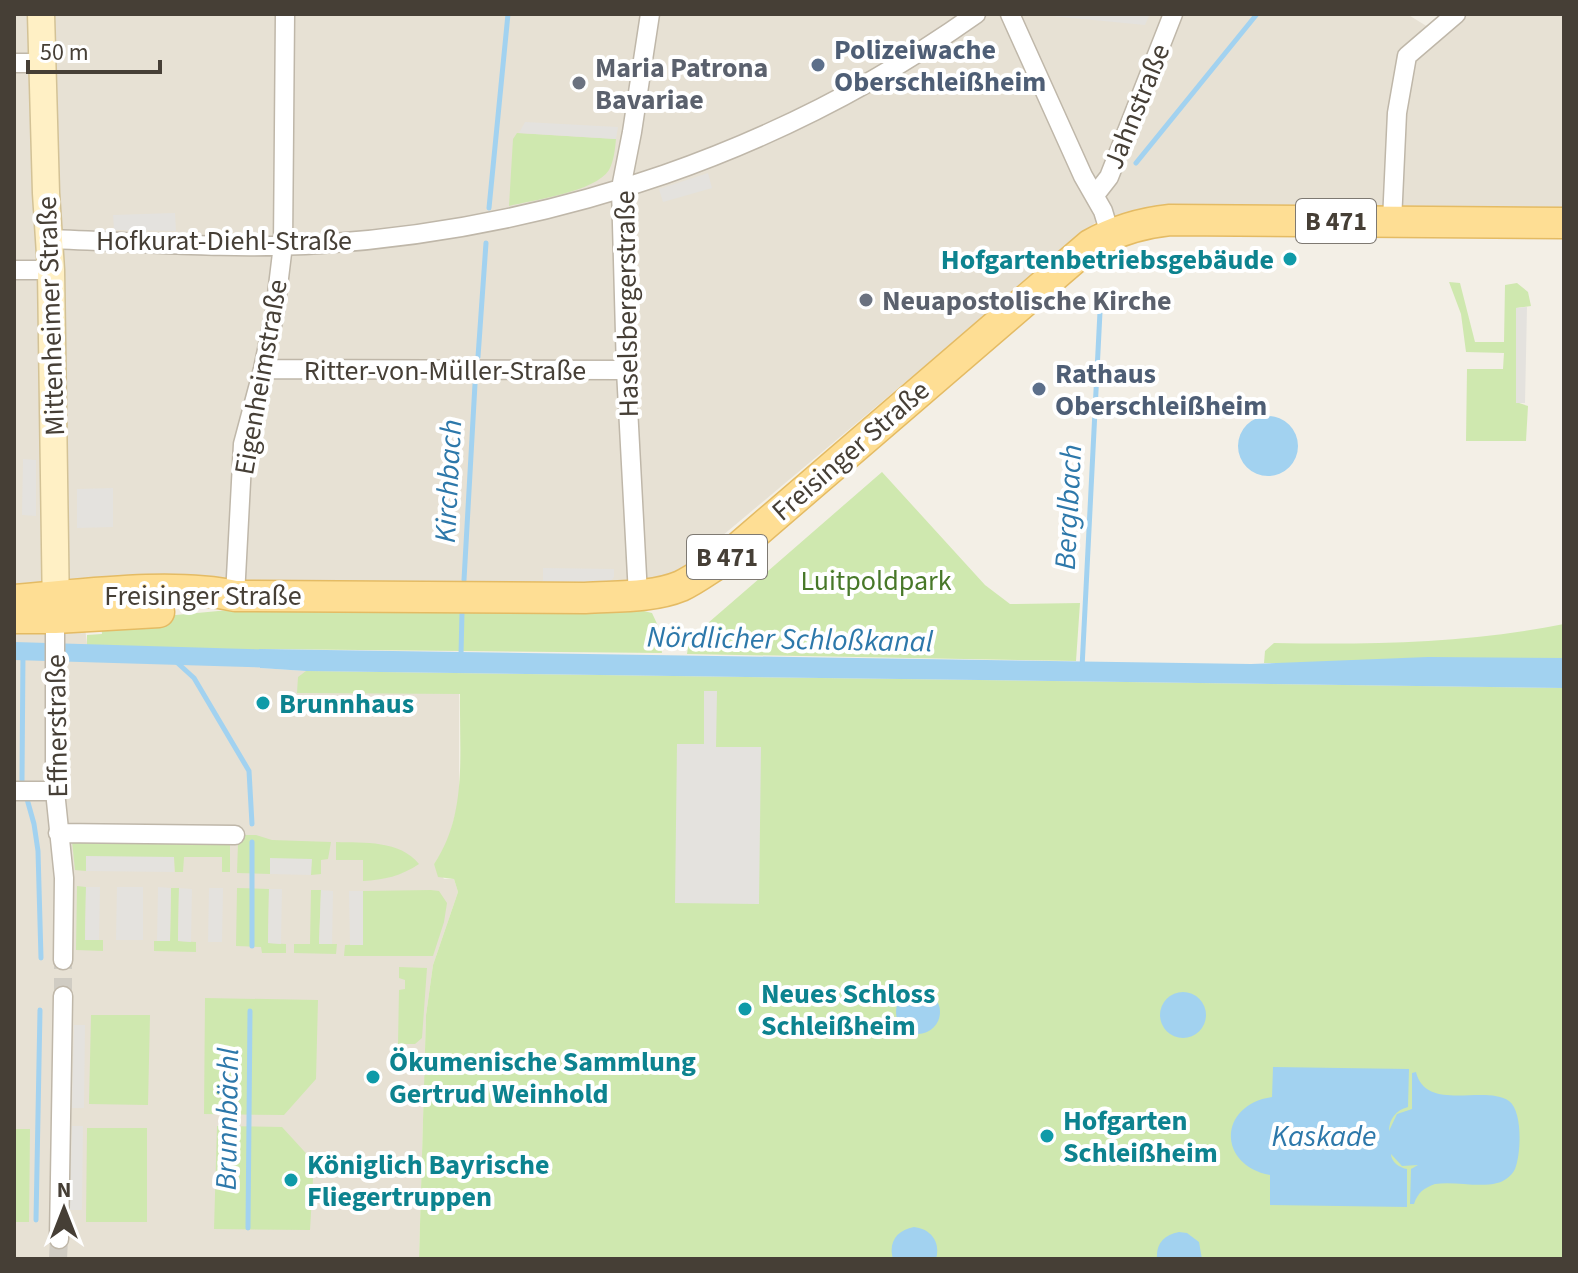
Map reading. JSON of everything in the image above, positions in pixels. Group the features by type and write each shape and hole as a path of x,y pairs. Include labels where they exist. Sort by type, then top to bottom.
{"main road":[{"name":"Mittenheimer Straße","path":"41,14 51,270 56,619"},
{"name":"Freisinger Straße","path":"56,619 213,591 235,596 585,598 638,595 680,586 725,559 1090,245 1110,234 1149,222 1170,220 1564,223"},
{"name":"B 471","path":"14,600 56,619"},
{"name":"B 471","path":"14,617 56,619"}],"street":[{"name":"Eigenheimstraße","path":"235,596 243,444 275,311 283,245 285,14"},
{"name":"Haselsbergerstraße","path":"638,595 626,370 621,188 650,14"},
{"name":"Hofkurat-Diehl-Straße","path":"49,239 283,245 357,241 536,213 712,159 761,139 825,107 976,14"},
{"path":"1010,14 1083,176 1095,195 1110,234"},
{"name":"Jahnstraße","path":"1095,195 1109,177 1173,14"},
{"path":"1392,221 1397,113 1407,56 1456,14"},
{"path":"14,63 42,63"},
{"path":"14,270 51,270"},
{"name":"Ritter-von-Müller-Straße","path":"263,369 626,370"},
{"name":"Effnerstraße","path":"56,619 46,791 58,833 64,878 63,960"},
{"path":"14,791 46,791"},
{"name":"Effnerstraße","path":"58,833 235,835"},
{"path":"59,1239 63,996"}],"shaded area":[{"path":"14,14 1407,14 1428,27 1447,14 1564,14 1564,220 1408,223 1103,216 672,578 627,585 14,597"},
{"path":"1031,14 1150,14 1145,25"},
{"path":"525,122 618,127 616,139 519,133"},
{"path":"708,173 712,188 663,202 659,189"},
{"path":"175,213 176,231 114,230 113,215"},
{"path":"1527,307 1525,403 1516,403 1516,308"},
{"path":"23,459 36,460 36,516 22,515"},
{"path":"113,488 113,527 77,528 77,489"},
{"path":"543,568 614,569 614,577 610,582 543,581"},
{"path":"84,620 88,652 259,658 260,668 306,671 459,674 459,800 447,845 434,864 444,879 454,879 458,892 433,965 426,1015 419,1259 14,1259 14,622"},
{"path":"704,691 717,691 716,747 761,747 759,904 675,903 677,744 704,744"},
{"path":"86,856 174,857 174,872 86,871"},
{"path":"270,858 312,859 311,875 270,874"},
{"path":"86,887 100,887 99,940 85,940"},
{"path":"117,887 143,887 143,940 116,940"},
{"path":"158,887 171,888 170,941 157,941"},
{"path":"179,888 192,889 191,942 178,941"},
{"path":"209,888 223,888 222,942 208,942"},
{"path":"269,889 282,889 281,944 268,943"},
{"path":"321,890 333,891 332,944 319,944"},
{"path":"349,891 363,891 363,945 350,945"},
{"path":"74,1025 85,1025 84,1108 72,1108"},
{"path":"72,1126 83,1126 82,1210 70,1210"}],"green space":[{"path":"517,133 616,139 612,163 602,178 591,184 563,194 509,206 513,139"},
{"path":"1449,282 1460,283 1475,342 1504,342 1505,285 1517,283 1528,292 1531,306 1516,308 1516,402 1528,406 1526,441 1466,441 1467,369 1503,369 1504,353 1466,352 1461,314"},
{"name":"Luitpoldpark","path":"882,472 985,585 1010,604 1080,603 1076,661 687,654 693,636"},
{"path":"632,608 652,613 659,628 662,653 260,649 259,658 87,652 87,635 102,634 101,622 229,610"},
{"path":"1564,624 1564,665 1264,663 1265,651 1274,643 1420,641 1492,635"},
{"path":"306,671 1564,688 1564,1259 419,1259 426,1015 433,965 458,892 454,879 438,877 434,864 445,845 457,804 460,694 297,693 298,677"},
{"path":"244,835 272,840 331,842 328,859 321,860 321,874 311,875 311,859 270,859 270,874 237,873 238,843"},
{"path":"72,841 230,842 230,872 222,872 222,857 184,857 183,872 175,872 174,857 86,857 86,871 75,870"},
{"path":"336,842 392,847 411,856 419,864 392,877 363,881 363,860 336,860"},
{"path":"77,886 86,887 85,940 103,940 103,951 76,950"},
{"path":"171,888 179,888 178,941 196,942 196,952 154,951 154,941 170,941"},
{"path":"237,888 269,889 268,943 286,944 286,953 262,953 261,947 236,946"},
{"path":"311,890 321,890 319,944 337,944 336,954 294,953 294,944 310,944"},
{"path":"363,891 439,891 447,903 433,956 344,956 345,945 363,944"},
{"path":"399,967 427,968 422,1038 415,1044 398,1044 399,990 405,989 405,980 399,978"},
{"path":"205,998 318,1000 316,1079 284,1115 204,1114"},
{"path":"91,1015 150,1015 148,1105 89,1104"},
{"path":"217,1126 282,1127 314,1162 310,1230 214,1229"},
{"path":"87,1128 147,1128 147,1222 86,1222"},
{"path":"14,1129 30,1129 29,1222 14,1222"}],"water":[{"path":"1268,416 1280,418 1289,425 1296,434 1296,458 1289,467 1280,474 1268,476 1256,474 1247,467 1240,458 1238,446 1240,434 1247,425 1256,418"},
{"path":"259,649 1251,664 1428,657 1564,658 1564,688 306,671 260,668"},
{"path":"918,990 934,996 940,1012 934,1028 918,1034 902,1028 896,1012 902,996"},
{"path":"1183,992 1199,999 1206,1015 1199,1031 1183,1038 1167,1031 1160,1015 1167,999"},
{"name":"Kaskade","path":"1273,1067 1409,1069 1408,1107 1400,1110 1394,1116 1389,1131 1397,1114 1412,1109 1412,1073 1416,1072 1422,1084 1443,1095 1486,1095 1509,1101 1514,1106 1519,1123 1519,1154 1515,1169 1505,1180 1490,1184 1435,1184 1422,1191 1414,1204 1410,1204 1411,1169 1418,1165 1402,1166 1391,1154 1396,1164 1407,1169 1407,1207 1270,1205 1270,1175 1240,1160 1233,1148 1231,1135 1241,1111 1254,1102 1272,1097"},
{"path":"914,1227 925,1230 933,1237 937,1247 936,1259 893,1259 895,1238"},
{"path":"1179,1232 1187,1233 1199,1242 1202,1259 1157,1259 1162,1241"}],"waterway":[{"name":"Kirchbach","path":"489,208 508,14"},
{"name":"Berglbach","path":"1136,163 1257,14"},
{"name":"Kirchbach","path":"478,357 486,243"},
{"name":"Berglbach","path":"1082,668 1101,292"},
{"name":"Kirchbach","path":"464,580 475,384"},
{"name":"Kirchbach","path":"461,655 462,612"},
{"name":"Nördlicher Schloßkanal","path":"14,651 281,659"},
{"path":"23,652 22,781 38,851 41,958"},
{"name":"Brunnbächl","path":"171,657 194,678 249,771 252,824"},
{"name":"Brunnbächl","path":"252,842 252,946"},
{"path":"36,1220 40,1010"},
{"name":"Brunnbächl","path":"248,1228 250,1011"}],"tunnel":[{"path":"63,960 63,996"},
{"path":"58,1259 59,1239"}],"place":[{"name":"Polizeiwache Oberschleißheim","path":"818,65"},
{"name":"Maria Patrona Bavariae","path":"579,83"},
{"name":"Hofgartenbetriebsgebäude","path":"1290,259"},
{"name":"Neuapostolische Kirche","path":"866,300"},
{"name":"Rathaus Oberschleißheim","path":"1039,389"},
{"name":"Brunnhaus","path":"263,703"},
{"name":"Neues Schloss Schleißheim","path":"745,1009"},
{"name":"Ökumenische Sammlung Gertrud Weinhold","path":"373,1077"},
{"name":"Hofgarten Schleißheim","path":"1047,1136"},
{"name":"Königlich Bayrische Fliegertruppen","path":"291,1180"}]}
